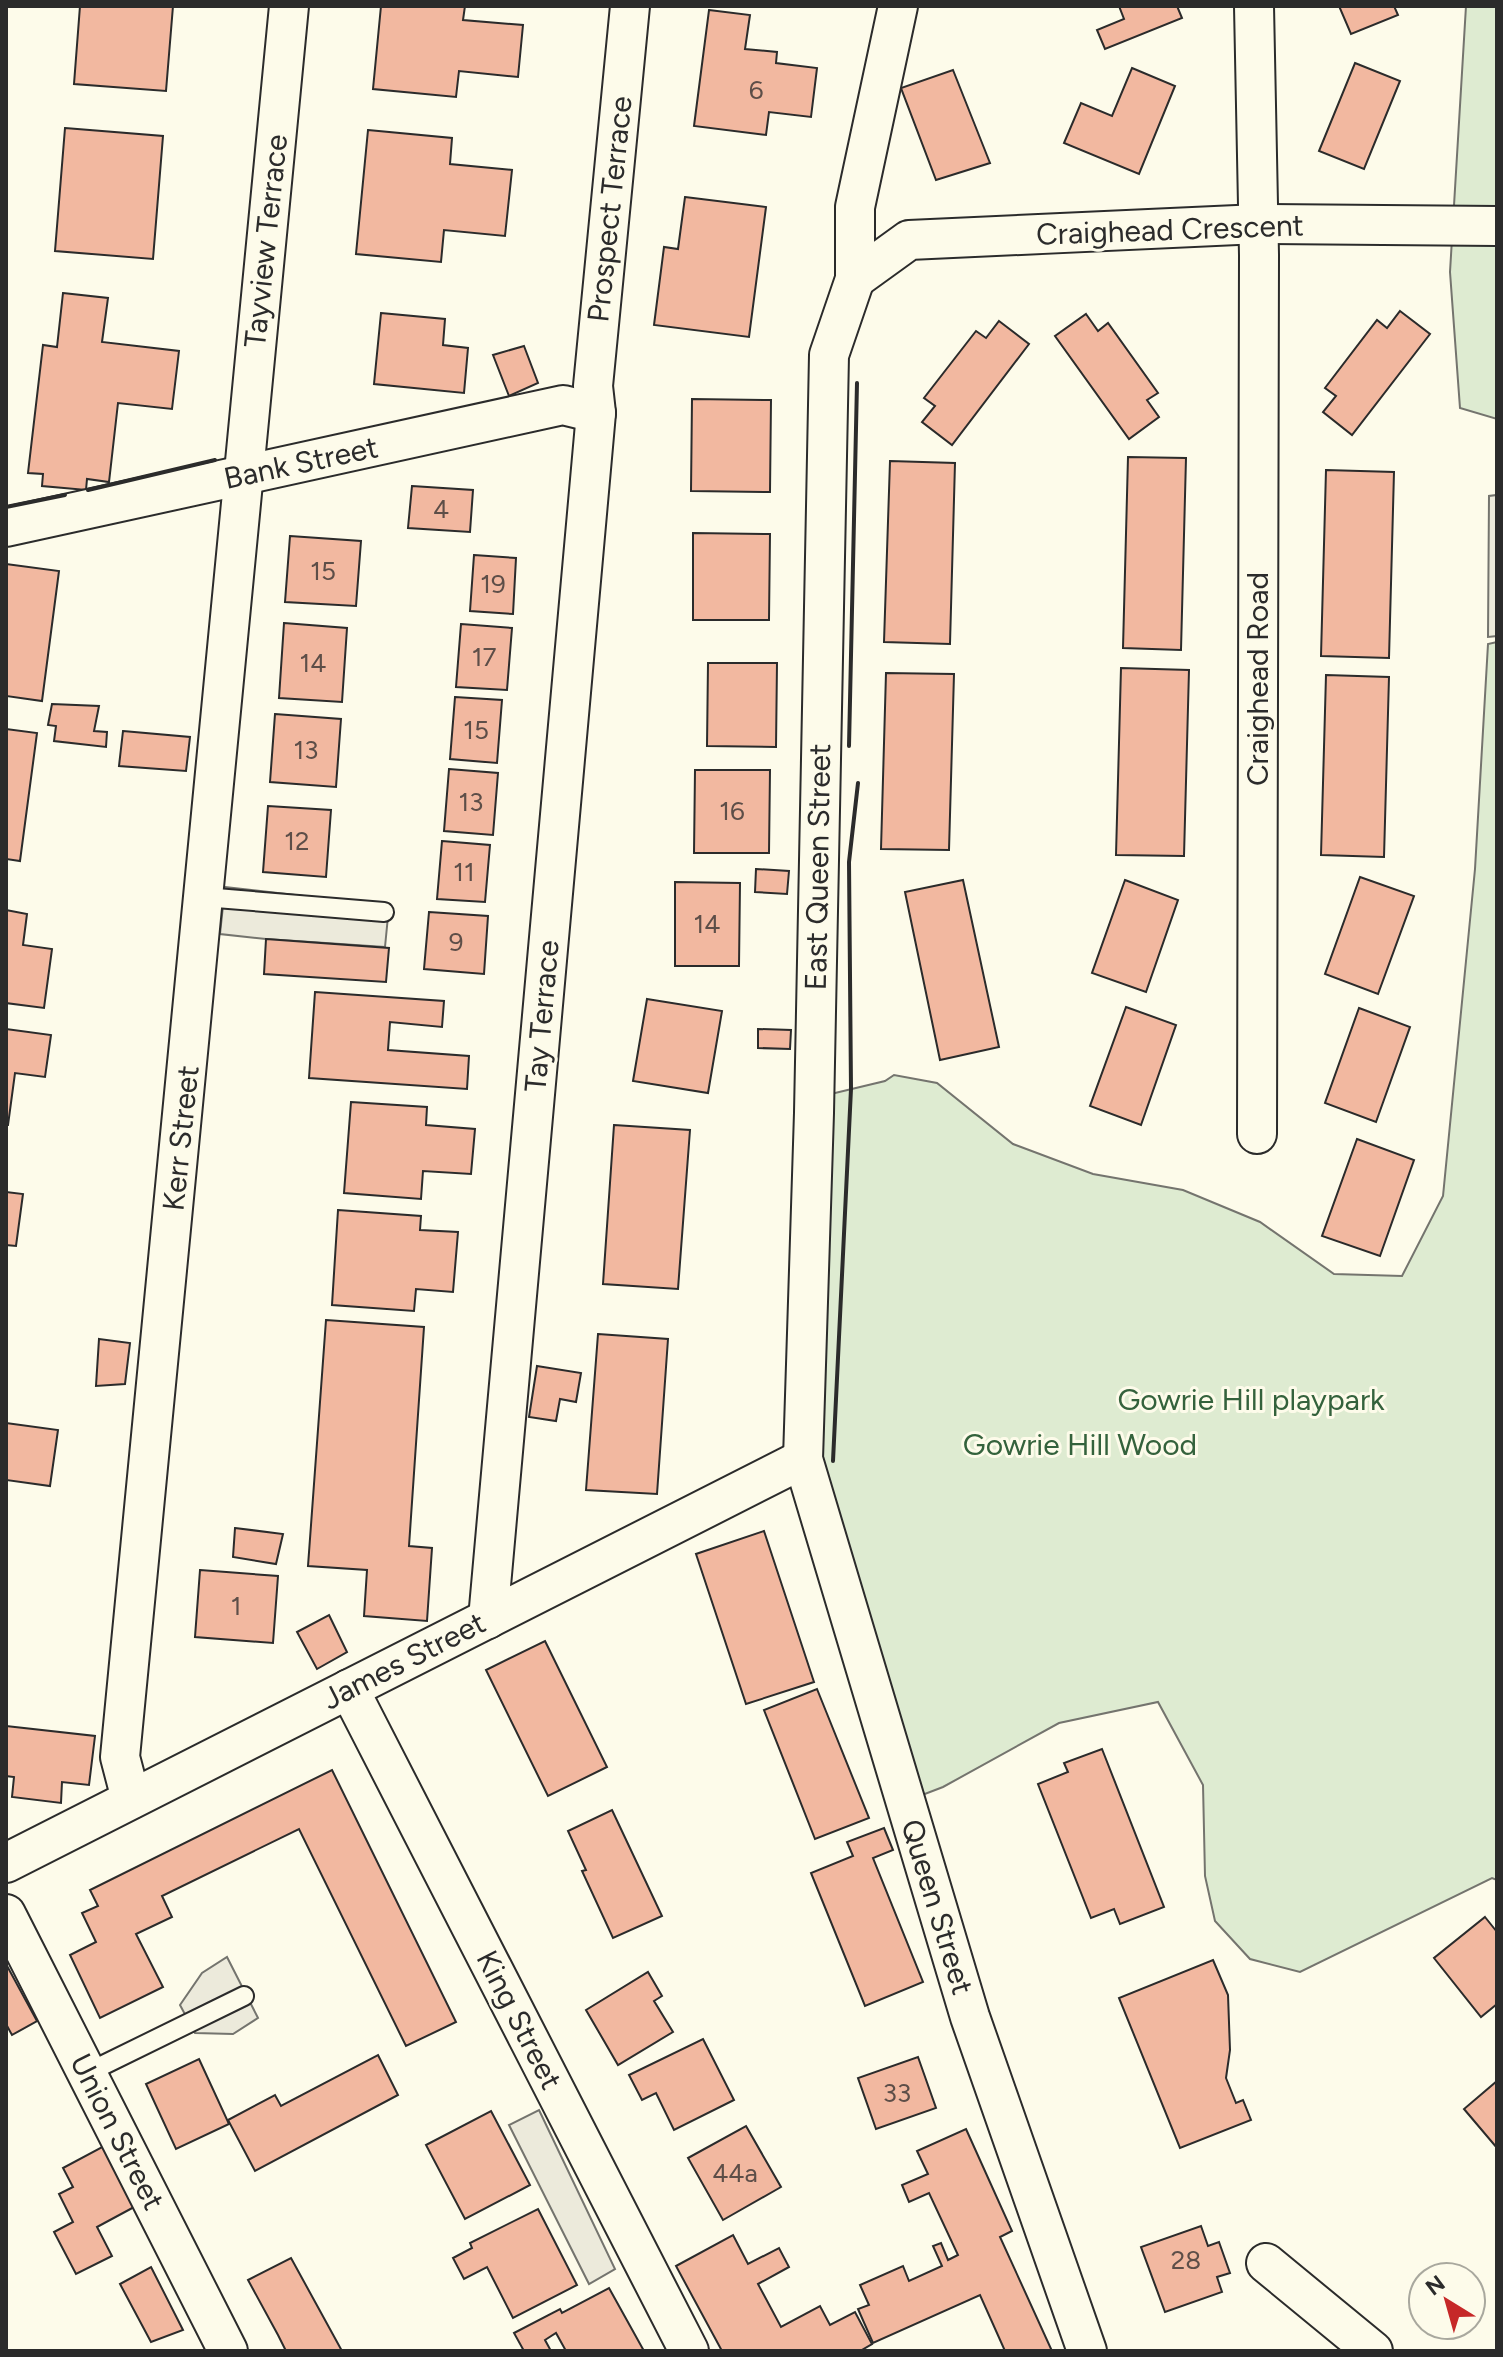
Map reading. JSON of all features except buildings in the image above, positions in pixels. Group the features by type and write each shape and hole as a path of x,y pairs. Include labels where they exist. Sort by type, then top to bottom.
{"street":[{"name":"Tayview Terrace","path":"243,476 289,6"},
{"name":"Prospect Terrace","path":"596,413 593,386 630,6"},
{"name":"East Queen Street","path":"803,1459 814,1113 829,355 855,279 855,207 898,6"},
{"name":"Craighead Road","path":"1254,6 1259,224 1257,1135"},
{"name":"Craighead Crescent","path":"855,279 909,240 1259,224 1497,226"},
{"name":"Bank Street","path":"6,527 563,405 596,413"},
{"name":"Tay Terrace","path":"488,1619 596,413"},
{"name":"Kerr Street","path":"131,1799 120,1757 243,476"},
{"name":"James Street","path":"6,1863 803,1459"},
{"name":"Queen Street","path":"803,1459 970,2017 1087,2351"},
{"name":"King Street","path":"349,1689 689,2351"},
{"name":"Union Street","path":"6,1914 228,2351"},
{"path":"1266,2263 1373,2351"}],"lane":[{"path":"204,897 384,912"},
{"path":"87,2073 244,1996"}],"green space":[{"path":"1466,6 1497,6 1497,419 1460,408 1450,272"},
{"name":"Gowrie Hill Wood","path":"1497,642 1497,1880 1492,1878 1300,1972 1250,1959 1215,1921 1205,1876 1203,1785 1158,1702 1059,1723 943,1787 904,1802 803,1459 814,1098 885,1081 894,1075 937,1083 1013,1144 1093,1174 1183,1190 1260,1222 1334,1274 1402,1276 1443,1196 1475,869 1488,644"}],"shaded area":[{"path":"1497,495 1497,636 1488,637 1489,496"},
{"path":"225,887 389,906 385,947 220,934"},
{"path":"227,1957 258,2018 233,2034 195,2033 180,2005 202,1973"},
{"path":"539,2110 615,2269 589,2284 509,2125"}],"wall":[{"path":"849,746 857,383"},
{"path":"88,490 215,460"},
{"path":"6,507 65,495"},
{"path":"833,1461 851,1089 849,862 858,783"}],"park label":[{"name":"Gowrie Hill playpark","path":"1251,1400"}]}
